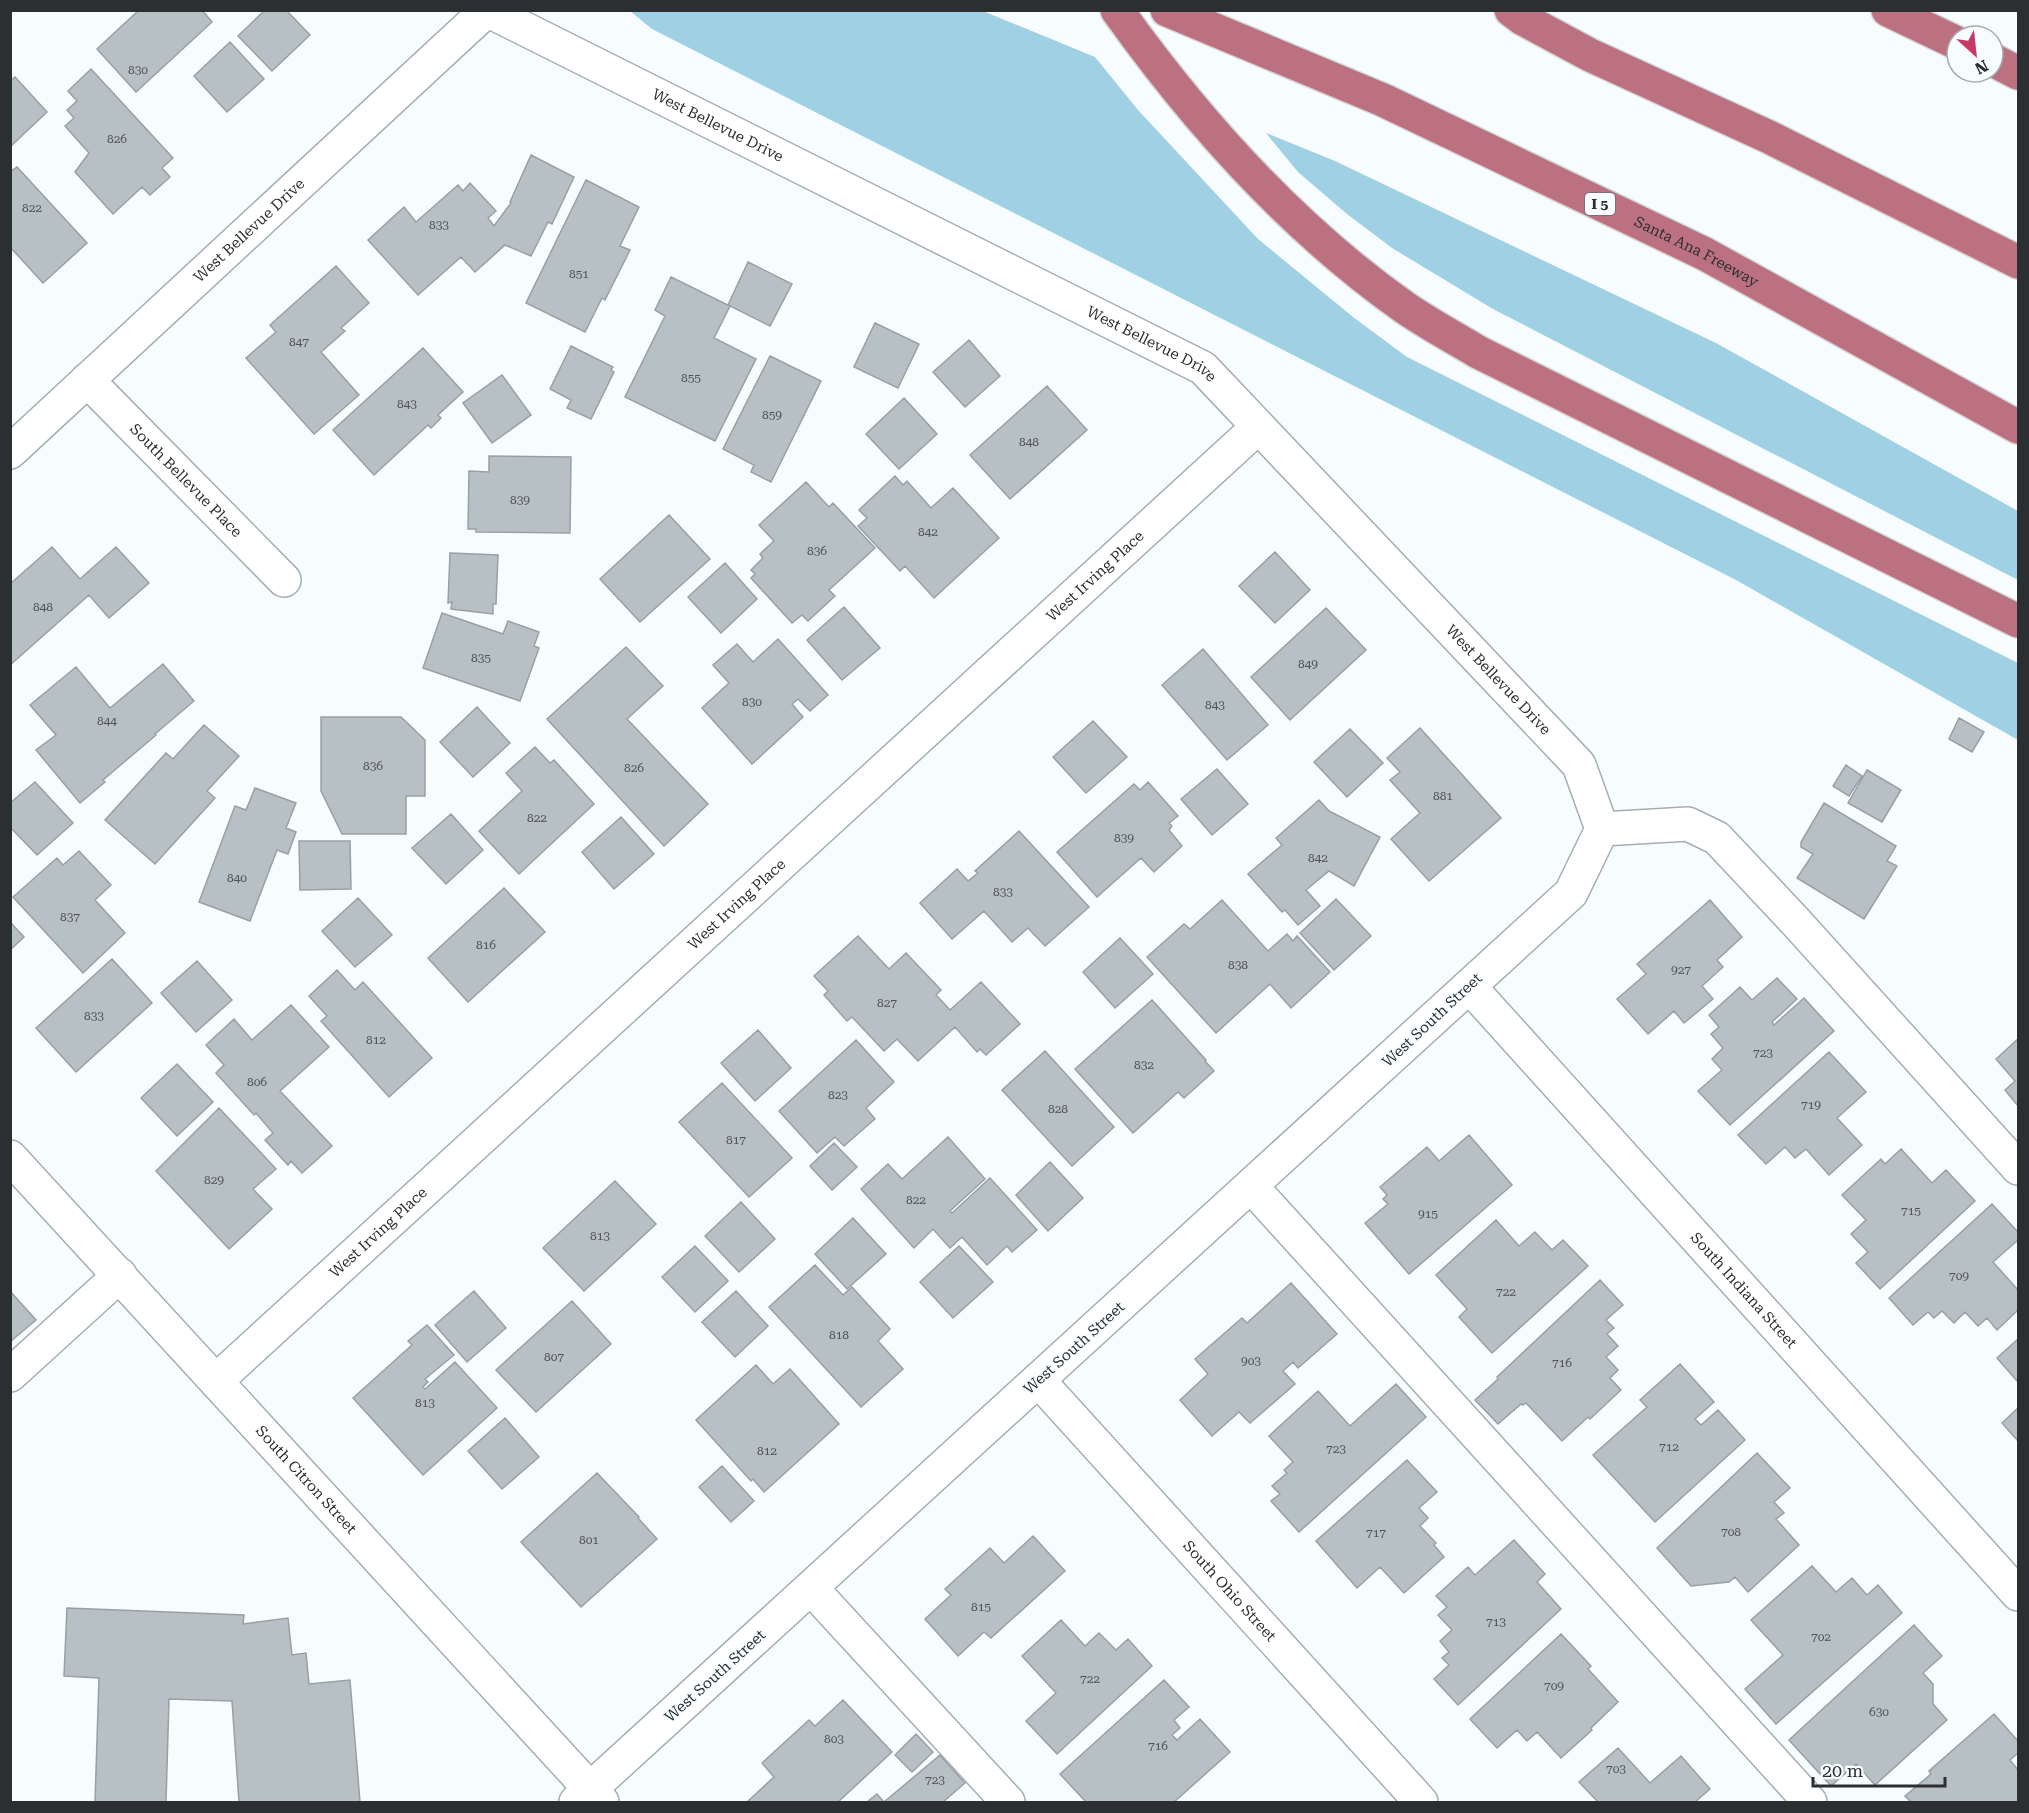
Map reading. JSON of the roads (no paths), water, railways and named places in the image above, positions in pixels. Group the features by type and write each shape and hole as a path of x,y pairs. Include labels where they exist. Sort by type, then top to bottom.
{"highway":[{"path":"1117,10 1157,66 1200,118 1270,194 1334,252 1404,307 1478,352 2019,621"},
{"name":"Santa Ana Freeway","path":"1167,10 1383,100 1705,254 2019,427"},
{"path":"1511,10 1522,19 1590,55 1769,137 2019,262"},
{"path":"1888,10 1945,37"},
{"path":"2005,66 2019,73"}],"street":[{"name":"West Bellevue Drive","path":"10,452 487,10 1203,368 1579,765 1602,829"},
{"name":"South Bellevue Place","path":"87,380 284,580"},
{"name":"West Irving Place","path":"216,1381 1258,427"},
{"path":"1602,829 1688,824 1717,838 2019,1168"},
{"name":"West South Street","path":"589,1798 811,1588 1571,893 1602,829"},
{"name":"South Indiana Street","path":"1469,986 2019,1594"},
{"name":"South Citron Street","path":"10,1157 216,1381 589,1798"},
{"path":"1251,1186 1810,1803"},
{"path":"10,1375 120,1275"},
{"name":"South Ohio Street","path":"1038,1380 1421,1803"},
{"path":"811,1588 1008,1803"}]}
